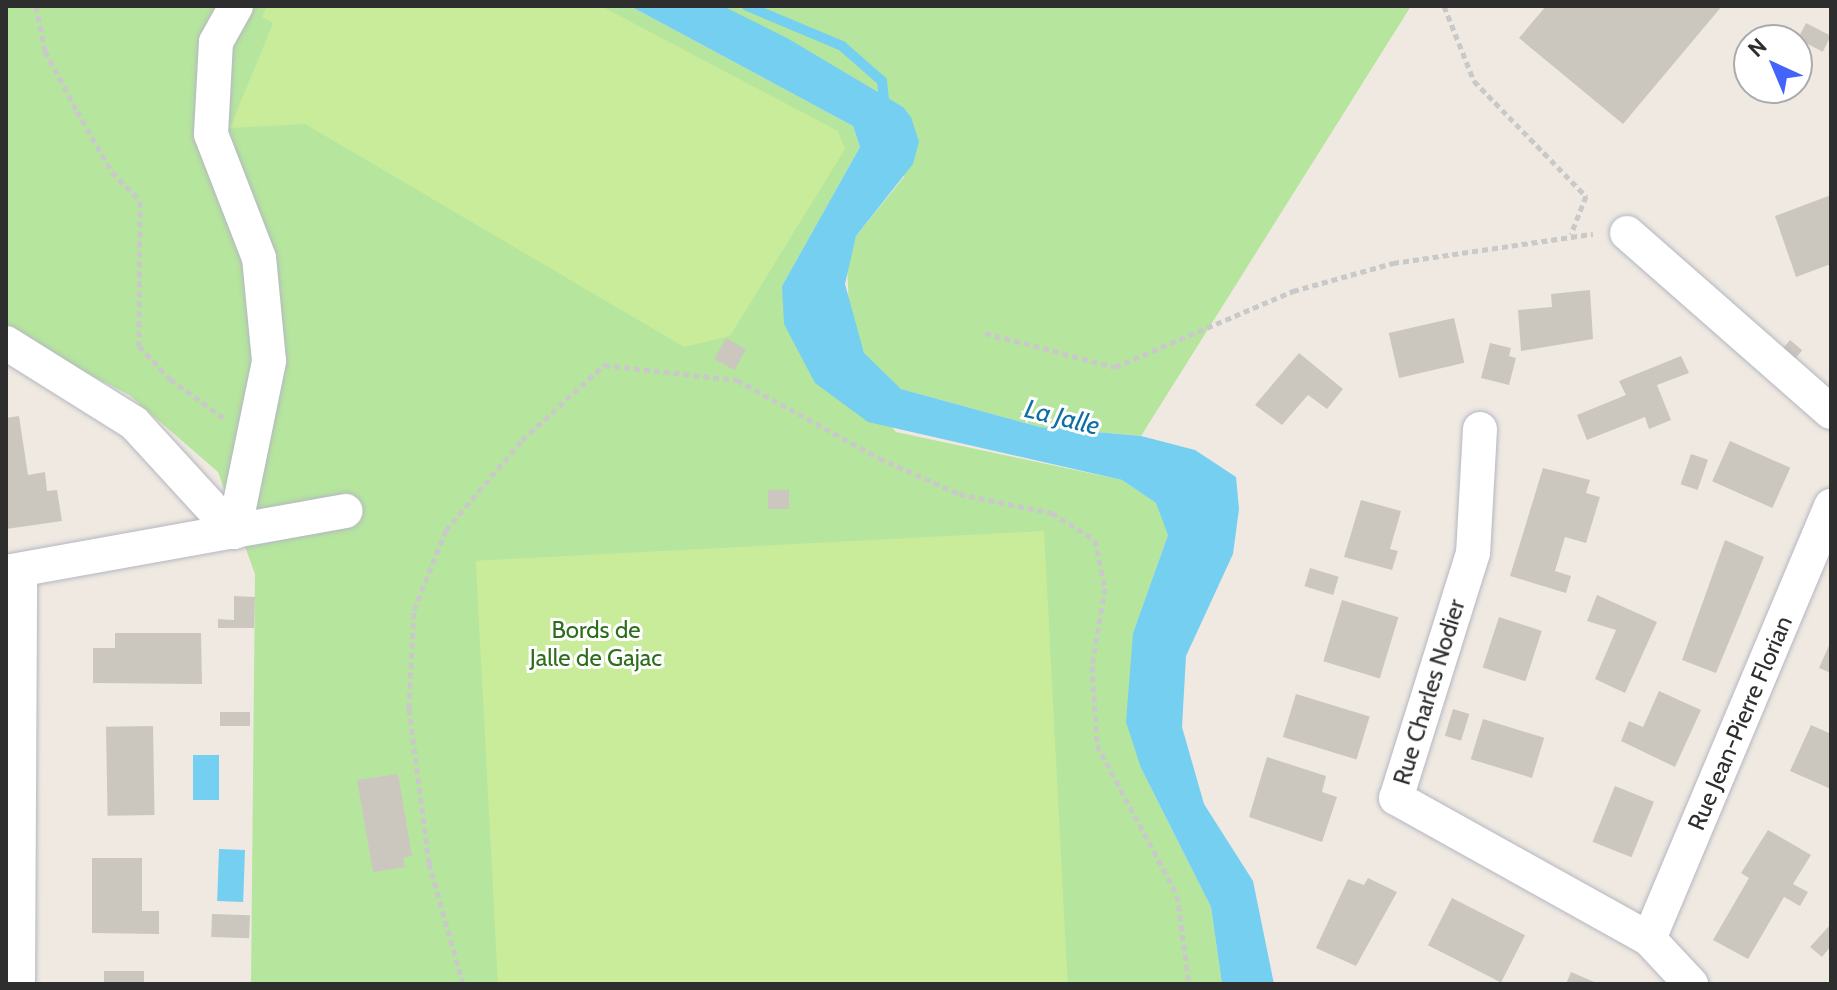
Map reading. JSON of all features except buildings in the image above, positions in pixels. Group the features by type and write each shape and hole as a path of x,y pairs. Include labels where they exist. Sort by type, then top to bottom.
{"street":[{"path":"234,532 269,361 259,258 211,134 216,42 236,6"},
{"path":"1627,233 1831,412"},
{"path":"6,343 134,423 234,532"},
{"name":"Rue Charles Nodier","path":"1480,429 1473,553 1396,798 1649,939 1691,984"},
{"name":"Rue Jean-Pierre Florian","path":"1649,939 1831,506"},
{"path":"14,964 13,571 346,511"}],"path":[{"path":"36,6 45,51 77,111 112,172 140,201 139,346 170,379 251,438"},
{"path":"1444,6 1474,81 1586,196 1571,234"},
{"path":"985,333 1115,367 1308,287 1393,263 1571,234 1627,233"},
{"path":"463,984 425,832 409,708 414,610 446,530 522,440 604,365 737,380 879,458 959,494 1052,513 1095,540 1105,588 1092,666 1097,745 1177,895 1189,984"}],"green space":[{"name":"Bords de Jalle de Gajac","path":"6,6 630,6 853,126 860,147 782,286 896,432 1122,480 1156,503 1167,524 1168,535 1133,633 1141,768 1211,907 1222,984 251,984 255,574 218,472 129,395 6,331"},
{"path":"267,6 601,6 838,131 845,149 730,336 684,347 305,124 230,128 273,23 262,17"},
{"path":"723,6 1411,6 1141,436 1040,427 901,389 879,371 864,353 849,309 847,264 856,236 904,177 903,107"},
{"path":"1044,531 1068,984 498,984 476,561"}],"water":[{"path":"630,6 723,6 787,38 903,107 911,117 919,142 913,164 856,236 845,284 864,353 901,389 1040,427 1141,436 1195,450 1236,477 1239,509 1233,554 1186,656 1182,727 1204,804 1253,881 1274,984 1222,984 1211,907 1141,768 1126,722 1133,633 1168,535 1156,503 1122,480 868,422 815,383 784,324 782,286 860,147 853,126"},
{"path":"193,755 219,755 219,800 193,800"},
{"path":"219,849 245,850 243,902 217,901"}],"waterway":[{"name":"La Jalle","path":"747,6 842,46 882,81 885,109"}]}
